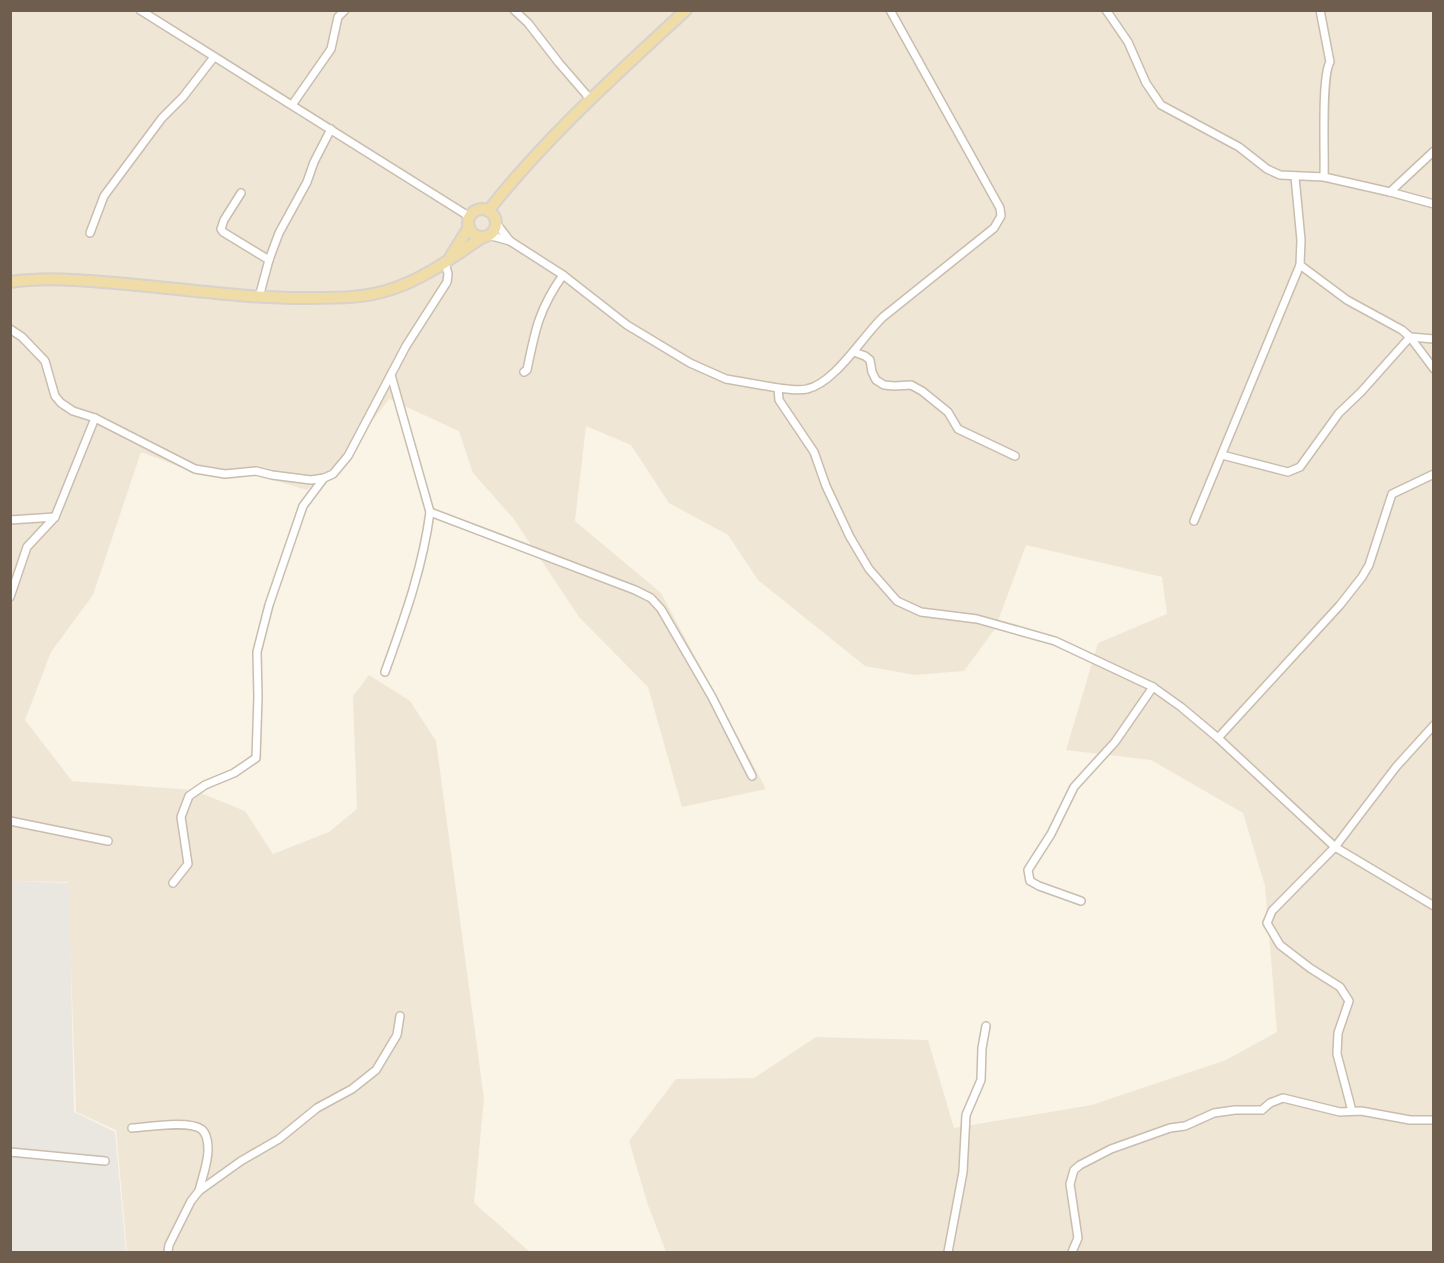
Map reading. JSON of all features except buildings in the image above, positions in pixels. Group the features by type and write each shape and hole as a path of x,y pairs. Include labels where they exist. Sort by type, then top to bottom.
{"main road":[{"path":"488,211 516,175 686,10"},
{"path":"10,282 78,280 259,297 343,298 373,295 427,275 494,230 496,223 494,216 488,211 480,210 447,260"},
{"path":"470,222 476,235 486,236"}],"street":[{"path":"140,10 331,129 470,222"},
{"path":"292,105 331,49 338,17 345,10"},
{"path":"514,10 528,23 591,100"},
{"path":"496,223 510,241 563,275 627,325 690,363 726,379 778,388 807,390 825,381 854,352 870,329 882,317 994,228 1001,216 1000,208 890,10"},
{"path":"1106,10 1128,42 1146,83 1161,105 1239,147 1267,169 1280,175 1324,177 1434,204"},
{"path":"1320,10 1330,62 1327,67 1325,86 1324,177"},
{"path":"90,233 104,196 162,118 183,97 214,57"},
{"path":"259,297 279,233 307,182 314,162 331,129"},
{"path":"1390,192 1434,151"},
{"path":"1194,521 1300,265 1301,240 1295,177"},
{"path":"241,193 221,229 269,260"},
{"path":"486,236 510,241"},
{"path":"10,329 45,361 55,396 74,411 95,418 195,469 225,474 256,471 303,479 324,478 333,474 348,456 406,346 447,282 447,260"},
{"path":"1300,265 1347,300 1402,330 1434,369"},
{"path":"524,372 527,370 537,323 547,297 563,275"},
{"path":"1410,337 1434,339"},
{"path":"1222,455 1288,472 1300,467 1339,412 1361,392 1410,337"},
{"path":"854,352 870,360 876,380 894,386 911,386 922,391 948,412 958,429 1015,456"},
{"path":"385,672 415,588 428,534 430,512 391,375"},
{"path":"778,388 779,400 814,452 826,486 855,545 869,569 897,601 921,612 977,619 1055,641 1153,687 1218,738 1335,848 1434,906"},
{"path":"10,597 27,547 55,517 95,418"},
{"path":"1218,738 1340,605 1362,577 1369,565 1392,494 1434,474"},
{"path":"173,883 188,864 181,817 189,796 205,785 234,773 256,758 257,652 269,605 303,506 324,478"},
{"path":"430,512 651,598 672,628 712,697 752,776"},
{"path":"10,520 55,517"},
{"path":"1080,901 1039,886 1030,880 1028,870 1051,834 1074,787 1115,742 1153,687"},
{"path":"1352,1111 1337,1054 1338,1034 1349,1001 1340,987 1280,945 1267,923 1272,911 1335,848 1396,767 1434,725"},
{"path":"10,821 108,841"},
{"path":"168,1252 169,1245 198,1191 279,1139 317,1108 352,1089 376,1070 397,1035 400,1016"},
{"path":"948,1252 963,1172 966,1115 981,1080 982,1048 986,1026"},
{"path":"1072,1252 1078,1238 1072,1176 1080,1165 1111,1149 1170,1128 1185,1126 1214,1113 1262,1110 1270,1103 1283,1098 1340,1112 1352,1111 1410,1120 1434,1120"},
{"path":"132,1128 182,1125 203,1130 208,1151 198,1191"},
{"path":"10,1152 105,1161"}],"shaded area":[{"path":"11,11 1433,11 1433,1252 666,1252 648,1205 629,1141 676,1079 754,1078 816,1037 928,1040 954,1128 1092,1105 1226,1060 1277,1032 1265,886 1243,813 1151,760 1066,750 1098,643 1167,614 1162,577 1026,545 995,629 964,671 915,675 865,666 758,580 728,535 669,503 631,445 586,426 575,521 661,593 766,789 682,807 648,687 579,617 513,518 473,473 459,431 389,399 345,456 307,490 256,475 201,475 141,452 93,595 51,652 25,720 72,781 193,790 245,811 273,854 329,832 357,809 353,696 369,675 410,701 436,741 484,1099 474,1203 530,1252 127,1252 116,1130 76,1112 68,882 11,881"},
{"path":"11,881 69,883 74,1112 115,1132 126,1252 11,1252"}]}
